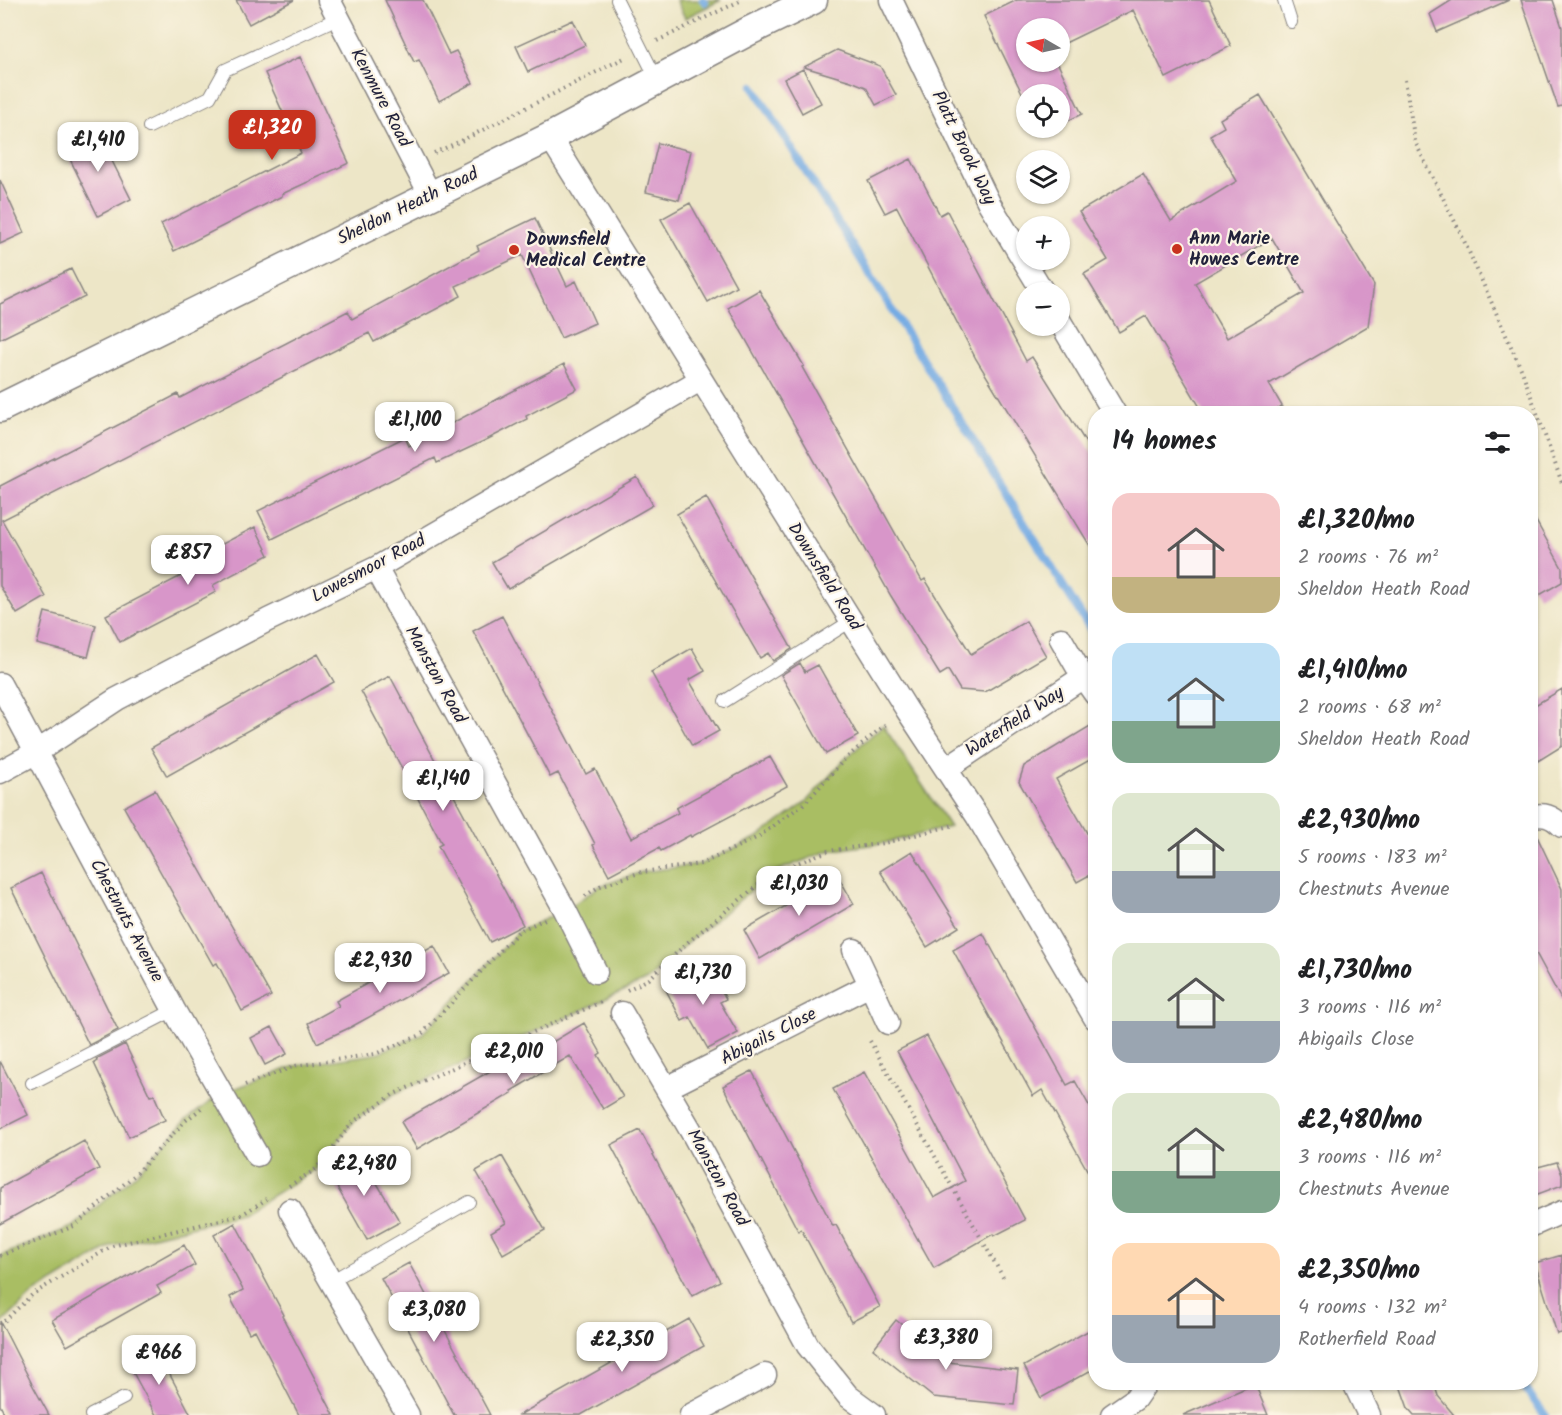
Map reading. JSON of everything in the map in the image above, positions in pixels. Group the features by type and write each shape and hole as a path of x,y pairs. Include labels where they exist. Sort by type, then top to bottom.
{"street":[{"name":"Sheldon Heath Road","path":"0,408 550,137 813,0"},
{"name":"Platt Brook Way","path":"891,0 989,202 1037,282"},
{"name":"Kenmure Road","path":"333,9 431,196"},
{"name":"Downsfield Road","path":"550,137 851,621 977,816 1088,1006"},
{"path":"1069,336 1110,406"},
{"name":"Lowesmoor Road","path":"0,772 35,753 117,699 376,568 700,380"},
{"name":"Manston Road","path":"376,568 565,910 596,972"},
{"path":"1061,639 1088,684"},
{"name":"Chestnuts Avenue","path":"0,684 174,1010 220,1094 257,1155"},
{"name":"Waterfield Way","path":"947,768 1088,687"},
{"path":"1538,815 1552,816 1562,826"},
{"path":"854,950 888,1023"},
{"name":"Abigails Close","path":"667,1088 870,985"},
{"name":"Manston Road","path":"614,1006 667,1088 808,1346 848,1396 874,1415"},
{"path":"290,1210 408,1415"},
{"path":"1538,1222 1562,1212"},
{"path":"691,1415 765,1375"},
{"path":"1112,1415 1135,1399 1141,1390"},
{"path":"1357,1390 1369,1415"}],"lane":[{"path":"617,0 657,81"},
{"path":"1284,0 1291,22"},
{"path":"148,127 210,97 225,70 333,9"},
{"path":"725,701 851,621"},
{"path":"32,1083 174,1010"},
{"path":"331,1281 469,1202"},
{"path":"91,1415 124,1398"}],"path":[{"path":"413,162 464,140 642,48 742,0"},
{"path":"1405,81 1415,142 1461,234 1522,371 1534,406"},
{"path":"1538,416 1562,483"},
{"path":"0,1256 74,1226 136,1174 185,1121 220,1094 295,1065 375,1054 421,1035 519,931 565,910 600,886 642,872 701,864 758,837 805,803 844,760 884,725 907,710"},
{"path":"625,990 649,979 688,942 774,872 828,851 895,840 950,827 977,816"},
{"path":"288,1186 316,1169 353,1122 394,1094 614,1006"},
{"path":"870,1040 1004,1279"},
{"path":"0,1325 33,1294 112,1246 242,1215 269,1198"}],"green space":[{"path":"676,0 721,0 685,18"},
{"path":"883,725 950,827 884,843 828,851 774,872 688,942 649,979 394,1094 353,1122 316,1169 241,1215 112,1246 33,1294 0,1325 0,1256 74,1226 136,1174 185,1121 220,1094 295,1066 375,1054 421,1035 519,931 565,910 600,886 642,872 701,864 758,837 805,803 844,760"}],"building":[{"path":"236,0 294,0 249,24"},
{"path":"385,0 423,0 449,54 456,51 473,83 439,101 419,60 414,62"},
{"path":"1017,0 1209,0 1231,46 1166,78 1133,10 1070,41 1070,18 1016,18 1016,72 1062,72 1068,84 1018,84 984,16"},
{"path":"1452,0 1509,0 1437,32 1430,14"},
{"path":"1521,0 1553,0 1562,27 1562,106 1558,107"},
{"path":"573,20 585,45 528,72 516,46"},
{"path":"837,50 880,66 896,95 876,105 866,87 804,67"},
{"path":"300,57 349,163 282,194 174,251 161,224 301,153 265,73"},
{"path":"803,69 821,103 802,113 784,79"},
{"path":"1070,89 1082,114 1070,120"},
{"name":"Ann Marie Howes Centre","path":"1260,95 1374,285 1368,326 1269,384 1282,406 1199,406 1146,316 1119,332 1084,274 1108,260 1079,212 1143,174 1171,221 1237,181 1210,135 1224,127 1220,119","holes":["1272,238 1304,293 1227,338 1195,283"]},
{"path":"97,131 131,199 98,216 64,147"},
{"path":"658,143 691,151 679,200 646,192"},
{"path":"911,159 940,215 947,211 1026,361 1032,357 1088,446 1088,543 976,359 897,207 885,213 868,181"},
{"path":"0,180 24,233 0,244"},
{"path":"690,203 736,286 708,302 661,219"},
{"path":"535,218 567,286 576,281 595,323 561,338 522,255 456,286 461,296 374,342 369,333 2,520 46,597 17,614 0,586 0,486 178,394 180,398 348,311 352,319 479,250 477,246"},
{"path":"71,269 85,297 0,339 0,304"},
{"path":"759,290 804,366 802,367 922,581 925,579 971,654 1026,621 1046,656 985,692 960,690 948,670 940,675 891,596 728,308"},
{"path":"564,364 577,389 526,416 527,419 437,463 435,458 272,539 258,511 405,437 409,446"},
{"path":"637,477 653,505 508,589 492,562"},
{"path":"706,497 792,649 773,661 768,653 760,658 677,514"},
{"path":"1538,524 1562,568 1562,582 1538,596"},
{"path":"255,527 269,555 213,585 216,592 120,642 106,615 212,560 207,552"},
{"path":"45,612 96,625 88,657 37,644"},
{"path":"502,616 586,774 595,769 631,838 678,813 676,808 770,757 787,786 691,837 690,835 661,851 659,848 609,875 558,773 550,777 473,631"},
{"path":"692,648 705,671 689,680 719,731 692,746 651,672"},
{"path":"318,654 334,682 167,776 151,748"},
{"path":"800,663 805,672 818,665 858,736 826,754 781,675"},
{"path":"390,676 523,925 490,942 438,846 442,844 361,691"},
{"path":"1562,689 1562,746 1538,761 1538,703"},
{"path":"1088,727 1088,761 1056,779 1088,835 1088,876 1077,882 1019,782 1024,766"},
{"path":"155,790 271,996 242,1011 217,963 213,965 124,807"},
{"path":"1538,838 1562,889 1562,1001 1538,957"},
{"path":"912,851 959,927 927,947 880,871"},
{"path":"41,873 118,1030 89,1045 11,888"},
{"path":"838,876 854,904 760,959 744,930"},
{"path":"983,933 1067,1085 1075,1081 1088,1104 1088,1172 1042,1090 1033,1096 953,950"},
{"path":"434,946 449,973 317,1043 308,1023 339,1006 336,1001"},
{"path":"708,966 726,999 720,1002 738,1033 708,1049 690,1017 682,1021 665,988"},
{"path":"584,1023 601,1053 598,1055 623,1097 603,1109 570,1056 417,1149 401,1122 532,1047 536,1052"},
{"path":"272,1027 287,1054 265,1065 251,1038"},
{"path":"927,1036 1025,1220 994,1236 993,1234 934,1268 833,1089 864,1072 934,1198 965,1181 897,1051"},
{"path":"125,1044 150,1096 154,1095 165,1120 129,1137 94,1063 96,1059"},
{"path":"0,1061 28,1115 0,1129"},
{"path":"752,1071 833,1226 836,1225 880,1307 851,1322 801,1229 798,1231 723,1086"},
{"path":"640,1130 720,1281 692,1296 611,1145"},
{"path":"84,1141 99,1169 0,1224 0,1188"},
{"path":"359,1153 400,1222 367,1240 328,1171"},
{"path":"502,1156 545,1230 503,1254 491,1232 506,1223 476,1171"},
{"path":"1557,1162 1562,1175 1562,1185 1538,1194 1538,1167"},
{"path":"235,1223 334,1415 299,1415 255,1330 249,1333 230,1297 243,1290 214,1235"},
{"path":"184,1245 195,1265 157,1286 161,1293 67,1346 52,1320"},
{"path":"1562,1255 1562,1333 1557,1334 1538,1273 1538,1262"},
{"path":"409,1263 490,1415 454,1415 381,1278"},
{"path":"689,1319 704,1346 581,1415 519,1415"},
{"path":"896,1320 948,1362 1018,1370 1014,1405 933,1397 873,1349"},
{"path":"0,1321 49,1415 5,1415 0,1405"},
{"path":"1088,1331 1088,1372 1041,1398 1024,1366"},
{"path":"157,1350 191,1415 156,1415 129,1365"},
{"path":"1241,1390 1258,1390 1268,1415 1183,1415"},
{"path":"1402,1390 1436,1390 1438,1396 1454,1415 1414,1415 1408,1408"}],"waterway":[{"path":"753,86 1088,626"},
{"path":"1526,1390 1545,1415"}],"place":[{"name":"Ann Marie Howes Centre","path":"1177,249"},
{"name":"Downsfield Medical Centre","path":"514,250"}]}
